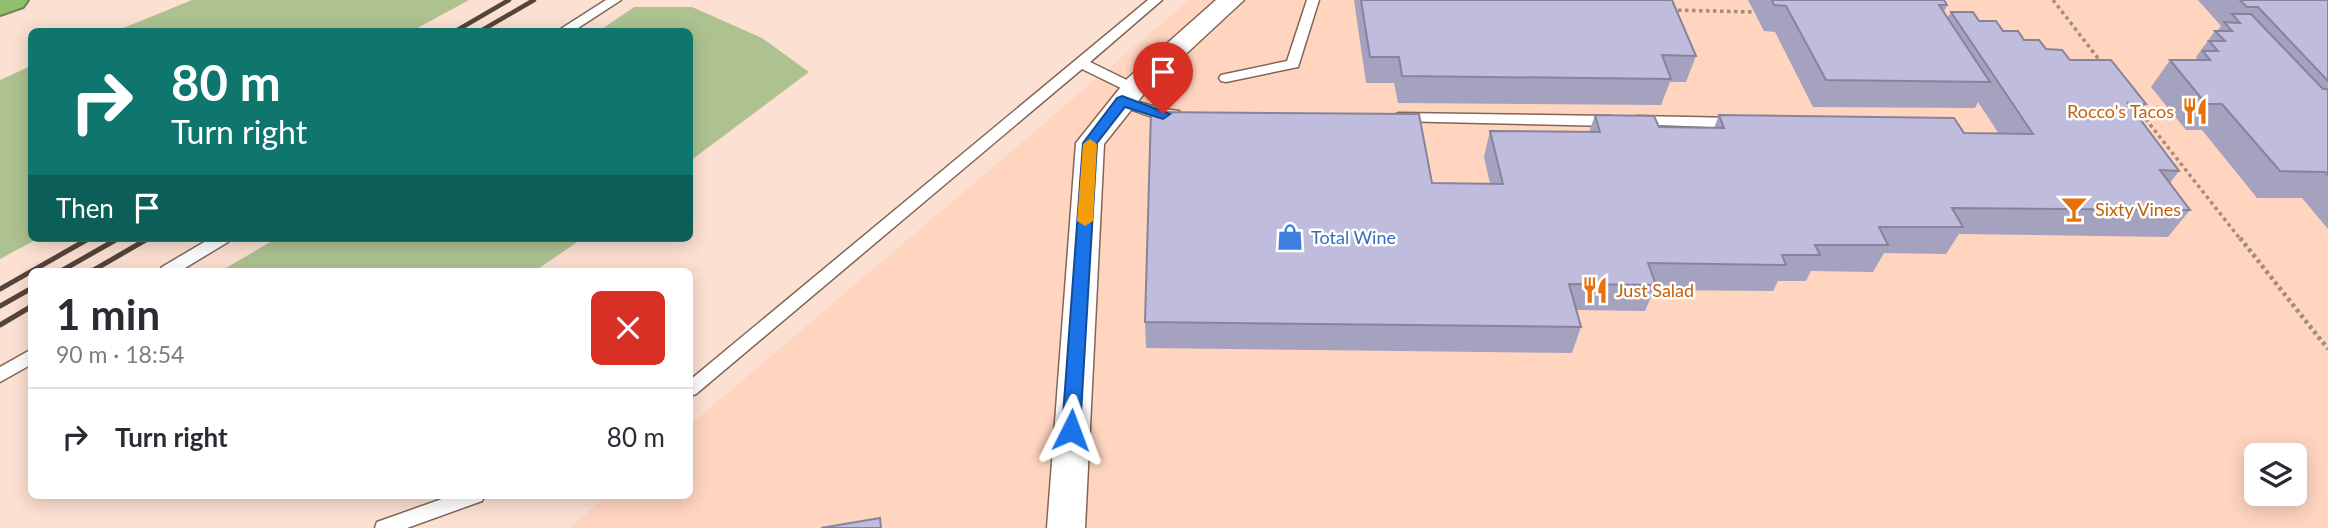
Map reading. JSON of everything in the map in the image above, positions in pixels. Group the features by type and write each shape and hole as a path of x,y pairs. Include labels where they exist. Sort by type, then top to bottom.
{"highway":[{"path":"0,5 12,0"}],"street":[{"path":"1066,528 1090,143 1128,95 1231,0"}],"lane":[{"path":"569,28 615,0"},
{"path":"693,386 1156,0"},
{"path":"1226,78 1293,64 1312,0"},
{"path":"1080,63 1128,95 1163,114 1190,114"},
{"path":"1384,117 1758,123"},
{"path":"173,268 216,242"},
{"path":"0,374 28,357"},
{"path":"384,528 465,499"}],"path":[{"path":"2053,0 2104,65"},
{"path":"1668,10 1754,12"},
{"path":"2129,98 2328,349"}],"shaded area":[{"path":"1189,0 2328,0 2328,528 569,528 603,499 693,499 693,422"}],"green space":[{"path":"192,0 469,0 418,28 123,28"},
{"path":"634,7 692,7 762,38 809,72 693,159 693,28 603,28"},
{"path":"28,67 28,242 32,242 0,259 0,80"},
{"path":"270,242 577,242 539,268 226,268"}],"building":[{"path":"1361,0 1672,0 1696,56 1662,55 1671,79 1402,76 1399,57 1370,57"},
{"path":"1772,0 1944,0 1947,5 1939,5 1990,82 1826,80 1786,6 1774,5"},
{"path":"2240,0 2328,0 2328,81 2258,7 2247,7"},
{"path":"1951,12 1973,12 1979,21 1996,21 2003,31 2018,31 2024,40 2039,40 2046,49 2062,50 2070,60 2111,60 2146,104 2128,103 2179,171 2160,170 2190,210 1952,208 1963,227 1879,227 1888,245 1815,245 1820,255 1782,255 1786,265 1648,263 1656,285 1569,284 1581,327 1145,322 1151,112 1419,114 1432,183 1503,184 1490,131 1600,132 1595,115 1654,116 1659,127 1724,128 1719,115 1954,118 1964,133 2033,134"},
{"path":"2232,14 2251,14 2323,89 2328,89 2328,175 2325,172 2280,171 2222,104 2206,104 2170,60 2210,60 2203,51 2218,51 2209,41 2225,41 2215,31 2232,31 2224,22 2240,23"},
{"path":"880,518 881,528 821,528"}],"railway":[{"path":"461,28 509,0"},
{"path":"486,28 534,0"},
{"path":"37,268 83,242"},
{"path":"66,268 112,242"},
{"path":"97,268 142,242"},
{"path":"0,289 28,273"},
{"path":"0,306 28,290"},
{"path":"0,325 28,308"}],"slow traffic":[{"path":"1085,221 1090,144"}],"place":[{"name":"Rocco's Tacos","path":"2195,111"},
{"name":"Sixty Vines","path":"2074,209"},
{"name":"Total Wine","path":"1290,237"},
{"name":"Just Salad","path":"1595,290"}],"route":[{"path":"1071,430 1090,143 1122,101 1163,114"}]}
